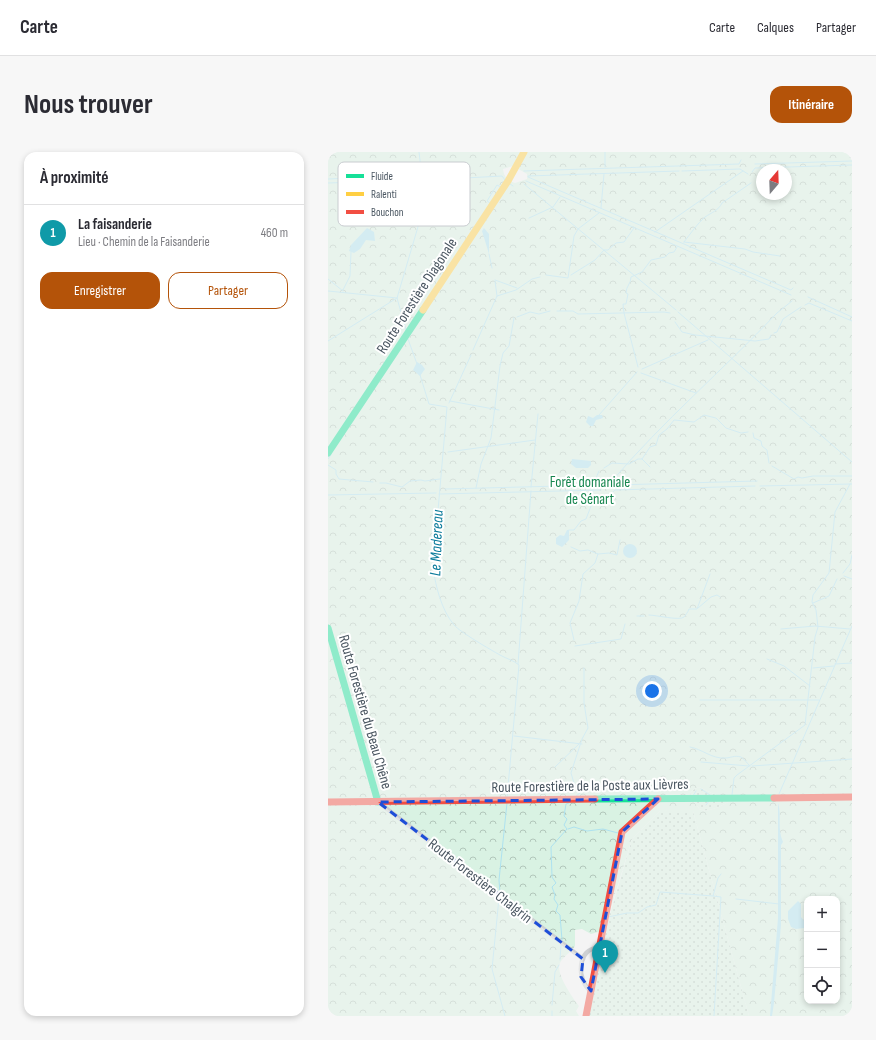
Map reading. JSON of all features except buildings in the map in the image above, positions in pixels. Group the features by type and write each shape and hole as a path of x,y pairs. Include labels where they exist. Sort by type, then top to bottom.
{"street":[{"name":"Route Forestière Diagonale","path":"328,453 508,181 524,152"},
{"name":"Route Forestière du Beau Chêne","path":"328,628 378,802"},
{"name":"Route Forestière de la Poste aux Lièvres","path":"328,802 852,797"},
{"path":"586,1016 622,832 658,799"},
{"name":"Route Forestière Chalgrin","path":"378,802 583,959"},
{"path":"591,991 584,985 581,977 581,967 583,959 591,950 599,948"}],"highlighted area":[{"path":"658,799 622,832 591,991 581,977 583,959 378,802"}],"green space":[{"name":"Forêt domaniale de Sénart","path":"328,152 852,152 852,1016 749,1016 693,811 660,811 632,839 607,921 602,931 591,934 582,929 575,930 575,946 563,959 559,967 562,979 579,1006 576,1011 579,1016 328,1016","holes":["513,166 527,174 527,179 515,183 508,180 503,169","699,787 729,801 720,807 701,810 690,795 692,791"]},
{"path":"699,787 729,801 720,807 705,810 700,809 690,795 692,791"},
{"path":"660,811 693,811 749,1016 588,1016 608,921 632,839"}],"water":[{"path":"367,228 374,232 375,241 366,240 360,249 354,253 349,251 351,245"},
{"path":"484,228 489,234 489,254 482,231"},
{"path":"417,362 425,369 420,376 413,370"},
{"path":"597,415 602,415 603,418 596,420 593,426 590,426 586,422 588,416 593,418"},
{"path":"572,459 591,461 591,465 588,468 576,468 571,464"},
{"path":"567,530 569,530 569,540 562,547 556,544 556,538 560,535 564,536"},
{"path":"630,544 635,546 637,551 635,556 630,558 625,556 623,551 625,546"},
{"path":"778,803 780,812 780,832 783,842 781,845 781,925 774,1003 772,1016 770,1016 778,918"},
{"path":"798,901 801,904 801,917 804,921 804,928 796,929 791,927 788,919 788,911"}],"waterway":[{"name":"Le Madereau","path":"419,152 420,162"},
{"path":"605,152 605,167"},
{"path":"524,171 739,164 741,160"},
{"path":"755,164 852,161"},
{"path":"752,172 755,168 852,165"},
{"path":"682,171 740,169 748,174"},
{"path":"679,171 528,177 791,290 793,288"},
{"path":"655,232 743,171"},
{"path":"601,208 604,174"},
{"path":"470,178 502,176 505,180"},
{"path":"328,179 338,179"},
{"path":"526,181 791,295"},
{"path":"328,183 338,183"},
{"path":"684,242 705,217 751,183"},
{"path":"524,184 676,310"},
{"path":"490,203 487,201 497,185 501,187"},
{"path":"529,218 553,207 560,197"},
{"path":"546,275 568,278 574,236 578,229 599,213"},
{"name":"Le Madereau","path":"406,330 397,298 418,226"},
{"path":"571,275 595,260 604,250 608,250 616,243 624,242 634,228"},
{"path":"684,242 745,249 753,252 780,256"},
{"path":"638,367 624,313 623,304 626,304 628,294 626,293 627,289 631,277 642,272 651,260 665,257 669,253 674,252 677,247"},
{"path":"343,290 350,276 351,252"},
{"path":"489,254 492,268"},
{"path":"473,350 497,296 516,290 532,279 540,277"},
{"path":"328,279 343,291"},
{"path":"495,280 517,288"},
{"path":"495,281 497,296"},
{"path":"328,291 397,298"},
{"path":"808,297 852,317"},
{"path":"328,341 397,298"},
{"path":"608,479 612,481 652,437 777,313 792,301"},
{"path":"805,305 809,303 852,321"},
{"path":"774,333 777,332 783,319 801,307"},
{"path":"517,317 530,312 539,314 550,311"},
{"path":"557,311 573,311 578,314 670,313"},
{"path":"678,312 852,462"},
{"path":"476,488 481,464 491,438 500,366 503,353 509,346 514,318"},
{"path":"675,322 682,332 695,335 755,341 769,339 771,335"},
{"name":"Le Madereau","path":"408,339 417,364"},
{"path":"642,369 708,340"},
{"path":"449,403 471,355"},
{"path":"599,415 637,372"},
{"path":"641,373 696,393"},
{"name":"Le Madereau","path":"420,375 429,404 447,407 433,568 440,598 449,619 457,628 483,645 519,665 507,798"},
{"path":"450,401 499,410"},
{"path":"531,487 538,414"},
{"path":"604,468 612,463 629,464 638,459 642,459 650,447 656,445 659,435 667,429 674,420 694,422 704,415 716,418 726,428 741,433 748,432"},
{"path":"753,433 754,438 761,441 762,446 767,450 769,463"},
{"path":"448,452 535,440"},
{"path":"328,459 331,455"},
{"path":"642,459 650,467"},
{"path":"328,465 336,470 336,474 339,479 373,482"},
{"path":"772,466 794,479 798,477 802,478 813,476 852,476"},
{"path":"593,485 599,471"},
{"path":"380,483 402,487 410,481 440,479"},
{"path":"445,489 599,485 602,480"},
{"path":"613,482 615,485 757,481"},
{"path":"732,795 734,778 737,775 805,725 815,637 818,627 816,610 812,602 813,595 829,573 835,512 850,484"},
{"path":"760,486 852,484"},
{"path":"612,493 615,490 755,486"},
{"path":"569,530 574,530 581,521 586,519 591,506 593,490"},
{"path":"439,494 601,490"},
{"path":"518,664 531,491"},
{"path":"328,495 436,493"},
{"path":"598,554 609,553 617,555 620,540"},
{"path":"571,547 580,551 588,550 598,554 595,563 583,574 579,601 570,623 574,640"},
{"path":"843,573 850,564 852,555"},
{"path":"649,615 682,618 689,609 697,609 710,574"},
{"path":"844,576 852,579"},
{"path":"813,603 829,596 837,579"},
{"path":"698,608 711,597 717,595 720,597"},
{"path":"637,616 644,616"},
{"path":"575,646 621,639 625,624"},
{"path":"781,629 815,626 850,629"},
{"path":"779,794 852,626"},
{"path":"767,659 784,666 810,686"},
{"path":"835,664 852,663"},
{"path":"813,668 834,666"},
{"path":"575,797 581,792 574,783 571,773 582,739 588,728 584,703 584,668"},
{"path":"700,700 819,700"},
{"path":"514,736 582,744"},
{"path":"555,767 579,744"},
{"path":"690,747 720,758 736,756 741,757 750,766"},
{"path":"752,766 852,759"},
{"path":"701,762 749,766"},
{"path":"701,789 710,795"},
{"path":"693,796 696,791"},
{"path":"706,805 709,801"},
{"name":"Le Madereau","path":"500,893 499,880 507,803"},
{"path":"562,940 560,915 556,911 558,905 554,899 555,895 552,887 556,883 552,877 551,847 567,829 564,825 567,819 564,816 566,804 569,803"},
{"path":"568,829 574,827 587,831 603,829 618,833"},
{"path":"714,1016 721,897 713,896 718,878 721,874"},
{"path":"608,917 627,913 638,913 647,907 656,905 660,892 713,896"},
{"name":"Le Madereau","path":"499,898 492,969 505,1016"},
{"path":"736,899 779,904"},
{"path":"560,960 561,945"},
{"path":"552,1005 555,972 559,965"},
{"path":"552,1011 552,1016"}],"traffic: fast":[{"path":"328,453 423,310"},
{"path":"328,628 378,802"},
{"path":"595,799 774,798"}],"traffic: slow":[{"path":"423,310 508,181 524,152"}],"traffic: jam":[{"path":"774,798 852,797"},
{"path":"328,802 595,799"},
{"path":"586,1016 622,832 658,799"}],"place":[{"name":"La faisanderie","path":"605,973"}]}
